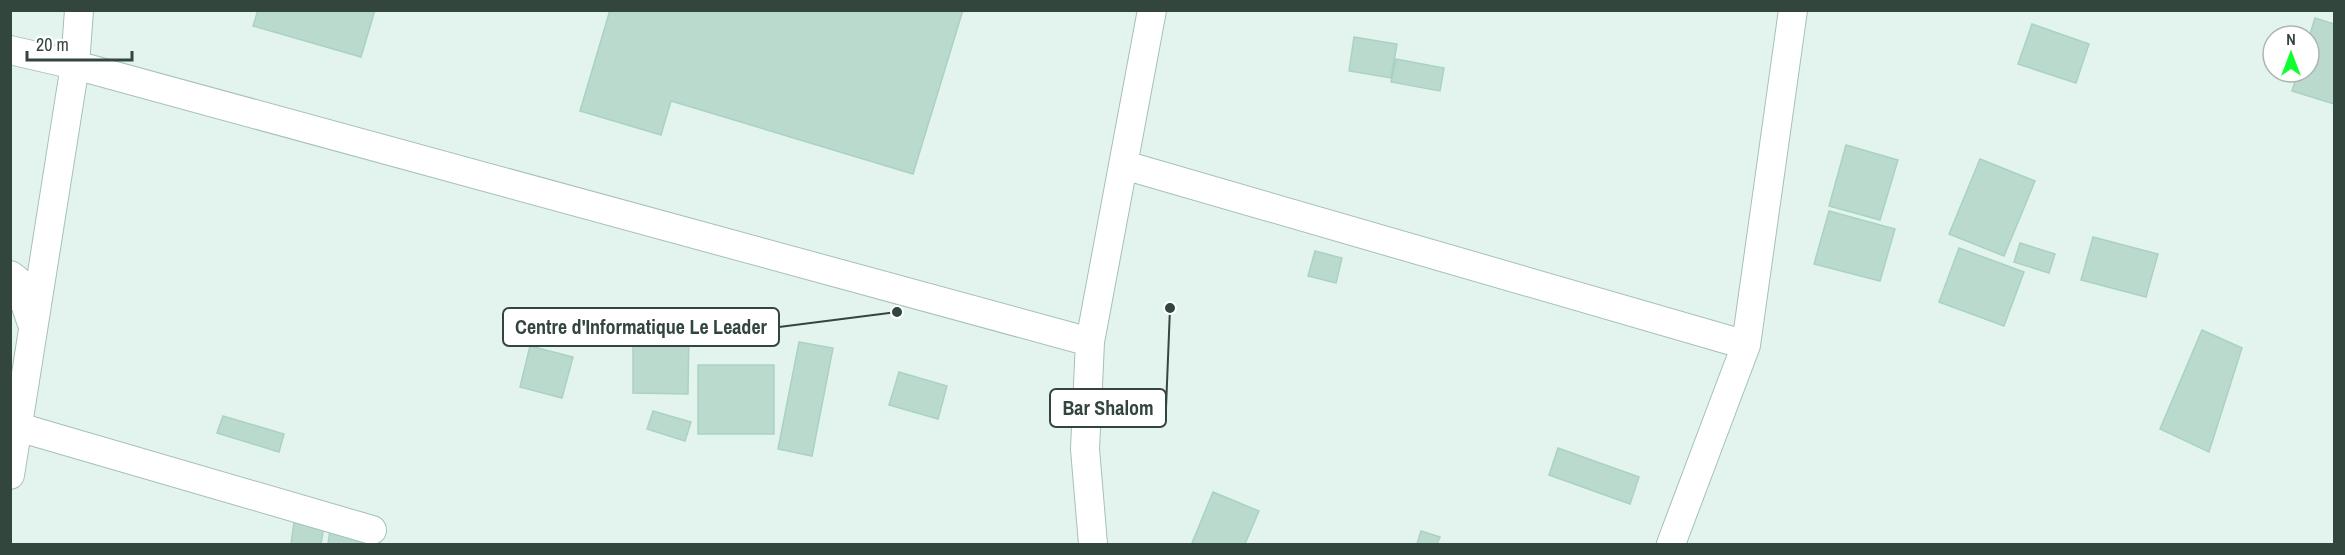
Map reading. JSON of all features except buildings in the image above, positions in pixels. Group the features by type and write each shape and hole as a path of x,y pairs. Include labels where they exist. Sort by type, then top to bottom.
{"street":[{"path":"10,475 75,65 79,10"},
{"path":"1093,544 1085,449 1090,342 1152,10"},
{"path":"1671,544 1746,345 1793,10"},
{"path":"10,50 75,65 1090,342"},
{"path":"1124,165 1746,345"},
{"path":"10,275 17,280 33,329"},
{"path":"18,427 372,530"}],"place":[{"name":"Bar Shalom","path":"1170,308"},
{"name":"Centre d'Informatique Le Leader","path":"897,312"}]}
